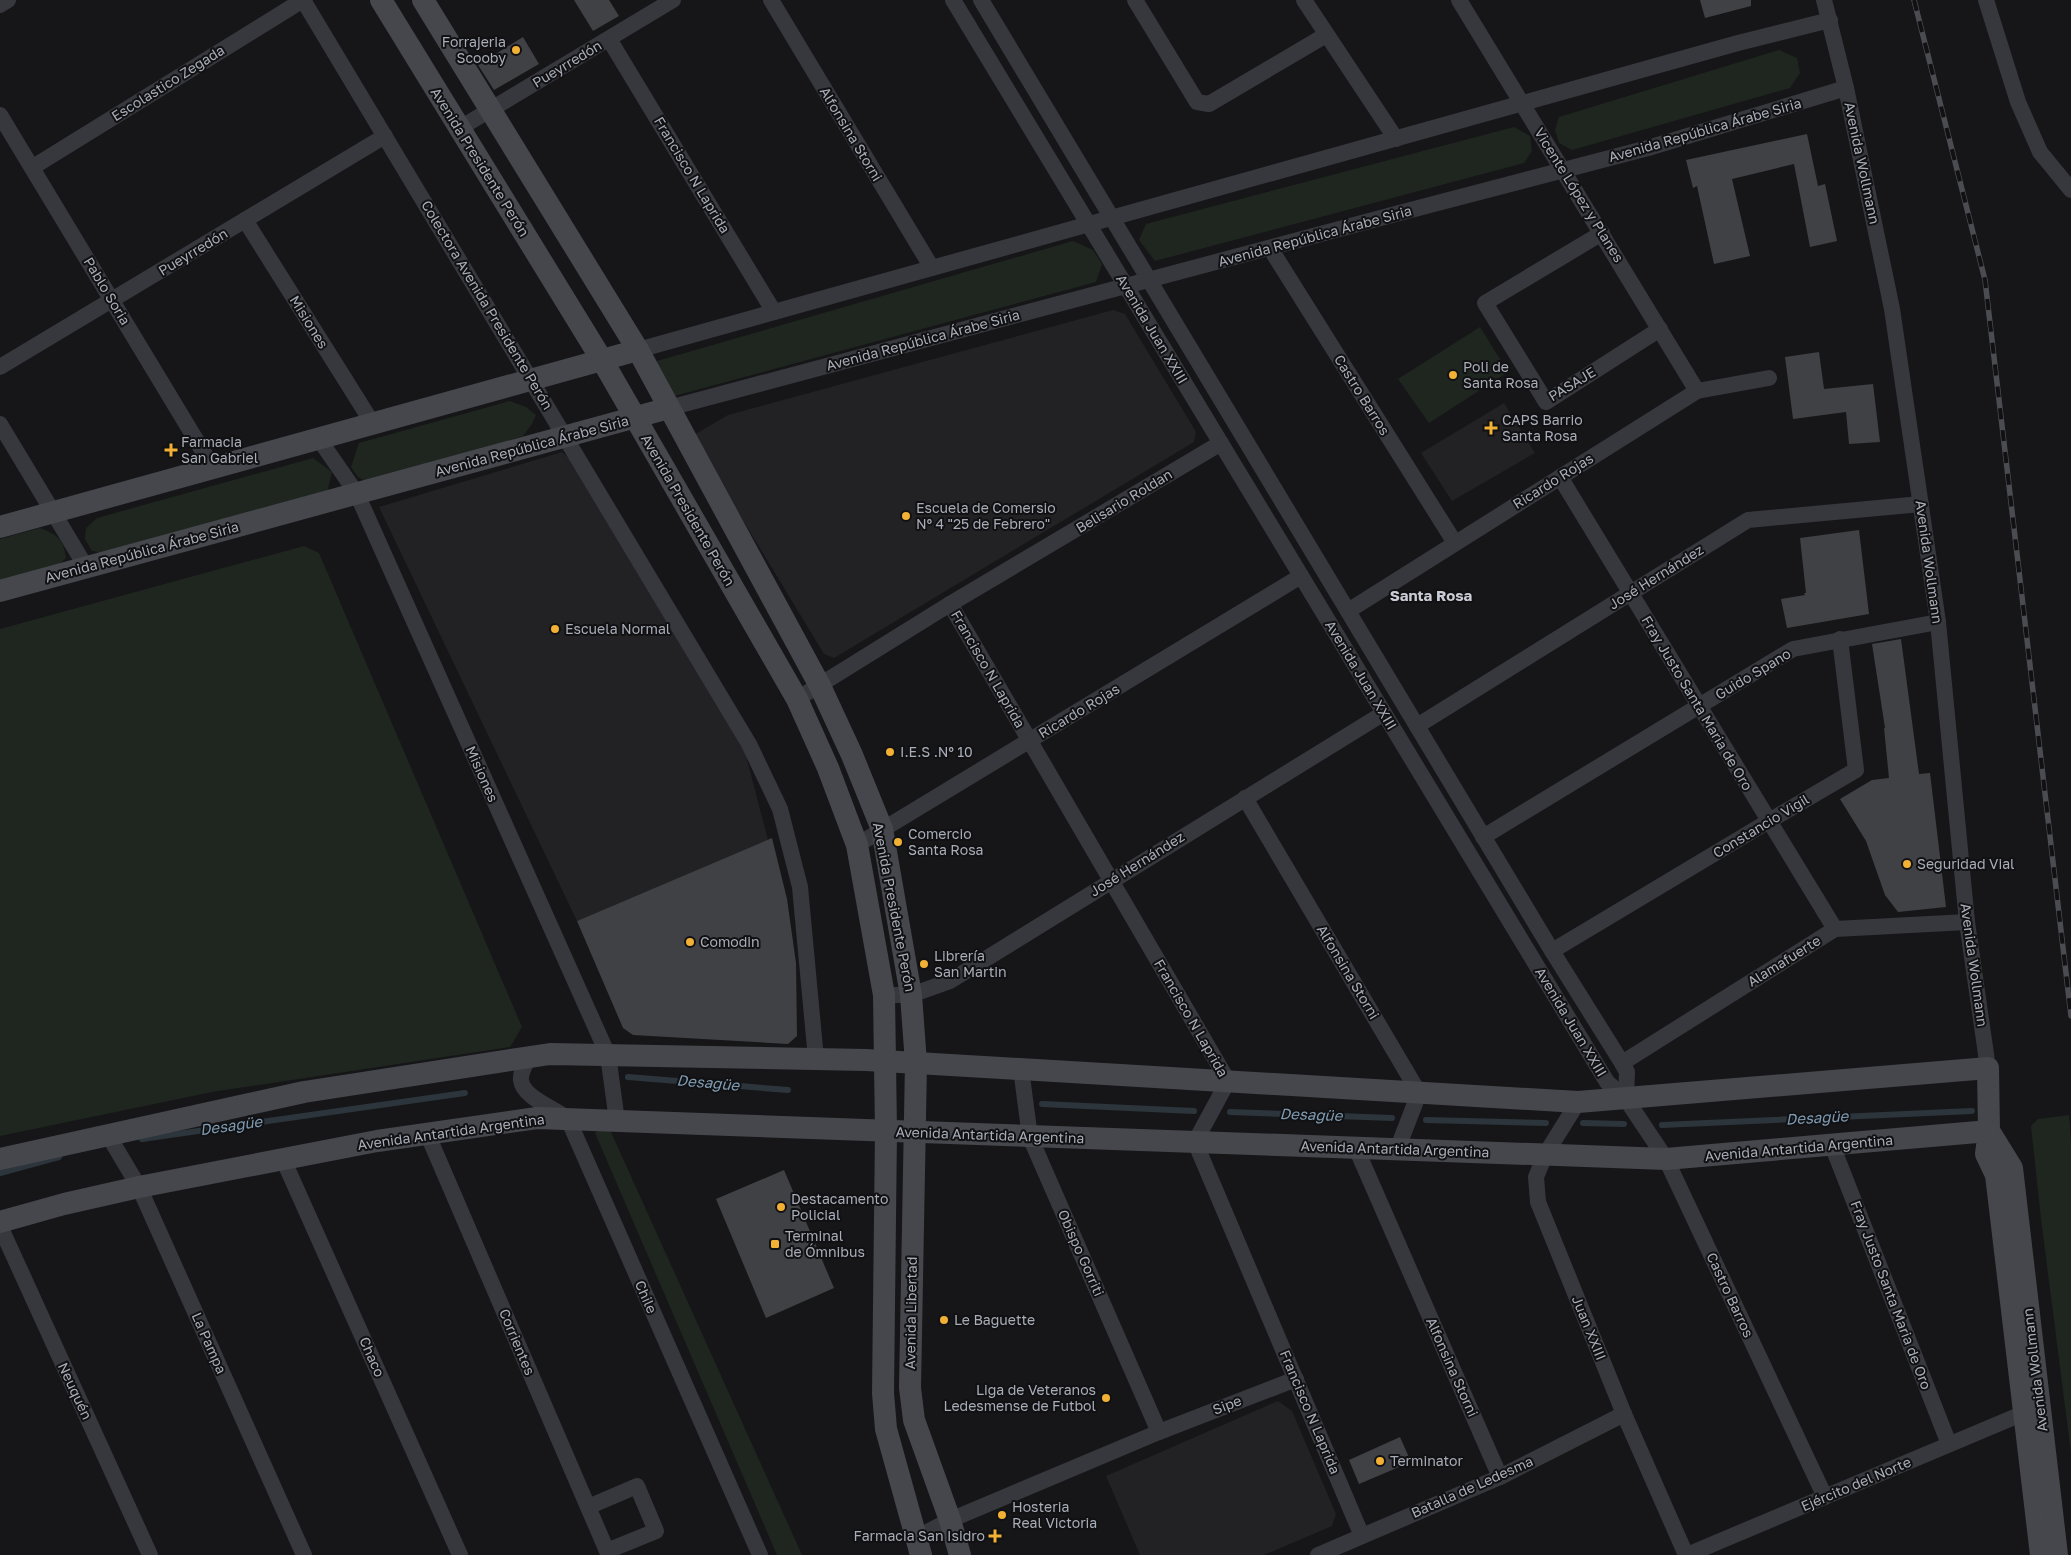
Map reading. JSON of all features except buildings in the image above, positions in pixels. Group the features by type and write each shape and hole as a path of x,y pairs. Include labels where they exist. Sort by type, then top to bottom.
{"street":[{"path":"0,5 8,0"},
{"name":"Colectora Avenida Presidente Perón","path":"303,0 749,744 780,809 800,887 816,1059"},
{"name":"Escolastico Zegada","path":"33,167 303,0"},
{"name":"Avenida Presidente Perón","path":"381,0 602,360 797,699 828,768 857,845 884,995 885,1061"},
{"name":"Avenida Presidente Perón","path":"423,0 638,350 820,686 852,755 882,830 911,995 916,1063"},
{"name":"Pueyrredón","path":"460,128 674,0"},
{"name":"Alfonsina Storni","path":"771,0 932,268"},
{"name":"Avenida Juan XXIII","path":"952,0 1608,1082 1626,1099"},
{"name":"Avenida Juan XXIII","path":"981,0 1552,951 1622,1063 1627,1072 1626,1099"},
{"path":"1134,0 1197,102 1209,104 1326,35"},
{"path":"1304,0 1396,139"},
{"name":"Vicente López y Planes","path":"1459,0 1698,391"},
{"name":"Avenida Wollmann","path":"1824,0 1846,88 1892,309 1938,622 1967,922 1988,1068 1989,1131 1986,1154 1996,1174 2041,1555"},
{"path":"1986,0 2018,102 2036,144 2040,152 2071,190"},
{"path":"0,527 1738,43 1830,20"},
{"name":"Francisco N Laprida","path":"609,39 774,312"},
{"name":"Avenida República Árabe Siria","path":"0,591 670,408 1648,148 1846,88"},
{"name":"Pablo Soria","path":"0,115 213,468"},
{"name":"Pueyrredón","path":"0,367 385,136"},
{"name":"Misiones","path":"245,220 373,424"},
{"name":"PASAJE","path":"1602,233 1485,303 1546,402 1660,329"},
{"name":"Castro Barros","path":"1270,248 1455,543"},
{"name":"Ricardo Rojas","path":"1348,611 1698,391 1769,378"},
{"path":"0,424 86,567"},
{"name":"Misiones","path":"319,439 357,494 608,1055 617,1121"},
{"name":"Belisario Roldan","path":"797,699 950,604 1221,443"},
{"name":"Fray Justo Santa Maria de Oro","path":"1560,477 1835,929"},
{"name":"José Hernández","path":"1417,726 1748,520 1921,504"},
{"name":"Ricardo Rojas","path":"857,845 1301,576"},
{"name":"Francisco N Laprida","path":"950,604 1228,1081 1195,1142 1362,1536"},
{"name":"Guido Spano","path":"1483,836 1793,648 1938,622"},
{"name":"Constancio Vigil","path":"1552,951 1856,770 1840,639"},
{"name":"José Hernández","path":"884,995 911,995 950,981 1384,714"},
{"name":"Alfonsina Storni","path":"1245,798 1419,1093"},
{"name":"Alamafuerte","path":"1622,1063 1835,929 1967,922"},
{"path":"0,1159 304,1092 550,1054 885,1061 1578,1102 1988,1068"},
{"path":"529,1057 521,1080 528,1094 557,1110 568,1119"},
{"name":"Avenida Libertad","path":"885,1061 883,1393 886,1429 919,1547"},
{"name":"Avenida Libertad","path":"916,1063 910,1388 914,1420 950,1520 960,1555"},
{"name":"Obispo Gorriti","path":"1020,1069 1030,1136 1159,1432"},
{"path":"1397,1150 1419,1093"},
{"name":"Castro Barros","path":"1626,1099 1666,1159 1825,1497"},
{"name":"Juan XXIII","path":"1578,1102 1545,1155 1536,1177 1538,1202 1624,1414 1687,1555"},
{"name":"Avenida Antartida Argentina","path":"0,1222 64,1204 140,1187 377,1140 537,1118 1666,1159 1989,1131"},
{"name":"Chile","path":"568,1119 760,1555"},
{"name":"Avenida Wollmann","path":"1989,1131 2012,1168 2057,1555"},
{"name":"Corrientes","path":"427,1133 588,1507 607,1551 656,1531 637,1486 588,1507"},
{"name":"La Pampa","path":"108,1135 140,1187 304,1555"},
{"name":"Fray Justo Santa Maria de Oro","path":"1832,1145 1949,1444"},
{"name":"Alfonsina Storni","path":"1356,1148 1500,1477"},
{"name":"Chaco","path":"283,1159 460,1555"},
{"name":"Neuquén","path":"0,1226 150,1555"},
{"name":"Sipe","path":"919,1547 950,1520 1159,1432 1296,1379"},
{"name":"Ejército del Norte","path":"1687,1555 2024,1413"},
{"name":"Batalla de Ledesma","path":"1318,1555 1500,1477 1624,1414"}],"shaded area":[{"path":"1779,50 1797,58 1800,73 1790,88 1572,150 1559,143 1555,130 1559,117"},
{"path":"1514,127 1530,136 1532,151 1524,163 1155,261 1139,240 1146,224"},
{"path":"1073,241 1093,250 1102,264 1096,282 674,396 662,382 657,361"},
{"name":"Escuela de Comersio Nº 4 \"25 de Febrero\"","path":"1113,310 1125,314 1196,432 1194,442 834,658 824,654 692,436 728,415"},
{"name":"Poli de Santa Rosa","path":"1480,327 1508,372 1429,423 1398,379"},
{"path":"510,401 526,407 536,415 523,436 369,483 358,477 351,467 359,443"},
{"name":"CAPS Barrio Santa Rosa","path":"1504,403 1535,453 1452,501 1421,453"},
{"name":"Escuela Normal","path":"562,452 572,461 745,752 768,840 577,921 379,507"},
{"path":"313,458 332,472 327,493 108,554 92,551 85,539 86,528 97,518"},
{"path":"40,528 59,538 66,558 55,568 0,584 0,539"},
{"path":"304,546 319,553 522,1027 510,1047 212,1092 0,1136 0,629"},
{"path":"2069,1115 2071,1142 2071,1453 2031,1126 2038,1119"},
{"path":"602,1128 611,1132 802,1555 777,1555 595,1133"},
{"path":"1278,1401 1292,1411 1336,1514 1332,1526 1264,1555 1140,1555 1106,1476"}],"waterway":[{"name":"Desagüe","path":"628,1077 788,1090"},
{"name":"Desagüe","path":"142,1139 465,1093"},
{"name":"Desagüe","path":"1042,1104 1194,1111"},
{"name":"Desagüe","path":"1662,1125 1972,1111"},
{"name":"Desagüe","path":"1230,1112 1392,1118"},
{"name":"Desagüe","path":"1426,1120 1546,1123"},
{"name":"Desagüe","path":"1583,1123 1624,1124"},
{"name":"Desagüe","path":"0,1173 59,1157"}],"railway":[{"path":"1914,0 1985,280 2071,1016"}],"place":[{"name":"Forrajeria Scooby","path":"516,50"},
{"name":"Poli de Santa Rosa","path":"1453,375"},
{"name":"CAPS Barrio Santa Rosa","path":"1491,428"},
{"name":"Farmacia San Gabriel","path":"171,450"},
{"name":"Escuela de Comersio Nº 4 \"25 de Febrero\"","path":"906,516"},
{"name":"Escuela Normal","path":"555,629"},
{"name":"I.E.S .Nº 10","path":"890,752"},
{"name":"Comercio Santa Rosa","path":"898,842"},
{"name":"Seguridad Vial","path":"1907,864"},
{"name":"Comodin","path":"690,942"},
{"name":"Librería San Martin","path":"924,964"},
{"name":"Destacamento Policial","path":"781,1207"},
{"name":"Terminal de Ómnibus","path":"775,1244"},
{"name":"Le Baguette","path":"944,1320"},
{"name":"Liga de Veteranos Ledesmense de Futbol","path":"1106,1398"},
{"name":"Terminator","path":"1380,1461"},
{"name":"Hosteria Real Victoria","path":"1002,1515"},
{"name":"Farmacia San Isidro","path":"995,1536"}],"district":[{"name":"Santa Rosa","path":"1431,596"}]}
